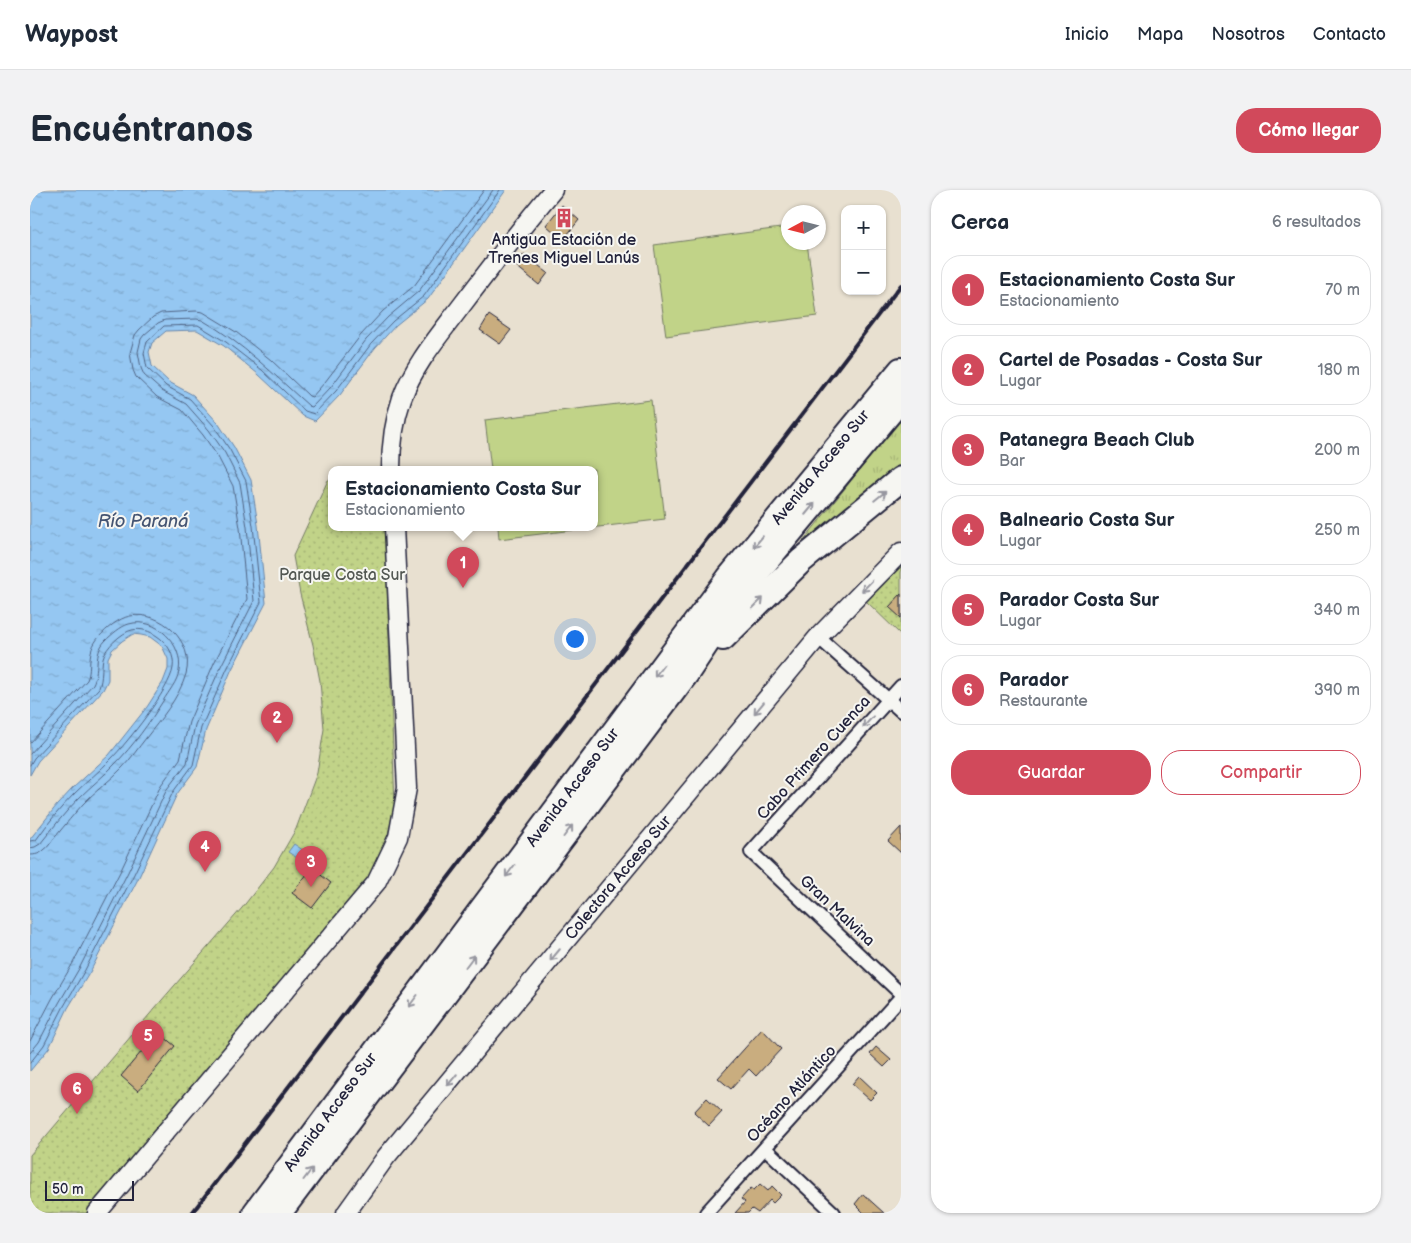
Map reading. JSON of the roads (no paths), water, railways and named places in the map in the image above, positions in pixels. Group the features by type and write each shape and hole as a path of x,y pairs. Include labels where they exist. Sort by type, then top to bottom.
{"highway":[{"name":"Avenida Acceso Sur","path":"255,1213 729,578 901,370"},
{"name":"Avenida Acceso Sur","path":"279,1213 686,674 742,590 901,399"},
{"path":"686,674 801,561 901,479"}],"main road":[{"path":"391,466 392,439 396,420 402,398 418,366 499,256 553,190"},
{"path":"97,1213 376,883 398,837 408,788 394,531"},
{"name":"Colectora Acceso Sur","path":"346,1213 386,1157 818,637 901,552"}],"street":[{"path":"818,637 901,711"},
{"name":"Cabo Primero Cuenca","path":"751,852 901,686"},
{"name":"Gran Malvina","path":"751,852 901,995"},
{"name":"Océano Atlántico","path":"706,1213 901,995"},
{"path":"765,1148 834,1213"}],"water":[{"name":"Río Paraná","path":"30,190 506,190 428,299 396,325 375,348 340,395 315,421 303,416 258,374 224,346 197,330 166,331 152,343 149,352 152,366 169,382 193,395 218,423 234,447 251,480 258,525 266,603 231,671 206,730 197,767 177,794 139,877 90,972 68,1008 49,1048 30,1071 30,839 57,805 109,755 147,707 163,682 168,669 168,659 162,646 150,637 133,634 122,641 112,650 108,658 108,680 103,690 38,761 30,775"},
{"path":"294,844 310,855 305,863 288,852"}],"railway":[{"path":"192,1213 901,285"}],"place":[{"name":"Antigua Estación de Trenes Miguel Lanús","path":"564,218"},
{"name":"Estacionamiento Costa Sur","path":"463,588"},
{"name":"Cartel de Posadas - Costa Sur","path":"277,743"},
{"name":"Balneario Costa Sur","path":"205,872"},
{"name":"Patanegra Beach Club","path":"311,887"},
{"name":"Parador Costa Sur","path":"148,1061"},
{"name":"Parador","path":"77,1114"}],"park label":[{"name":"Parque Costa Sur","path":"342,575"}]}
